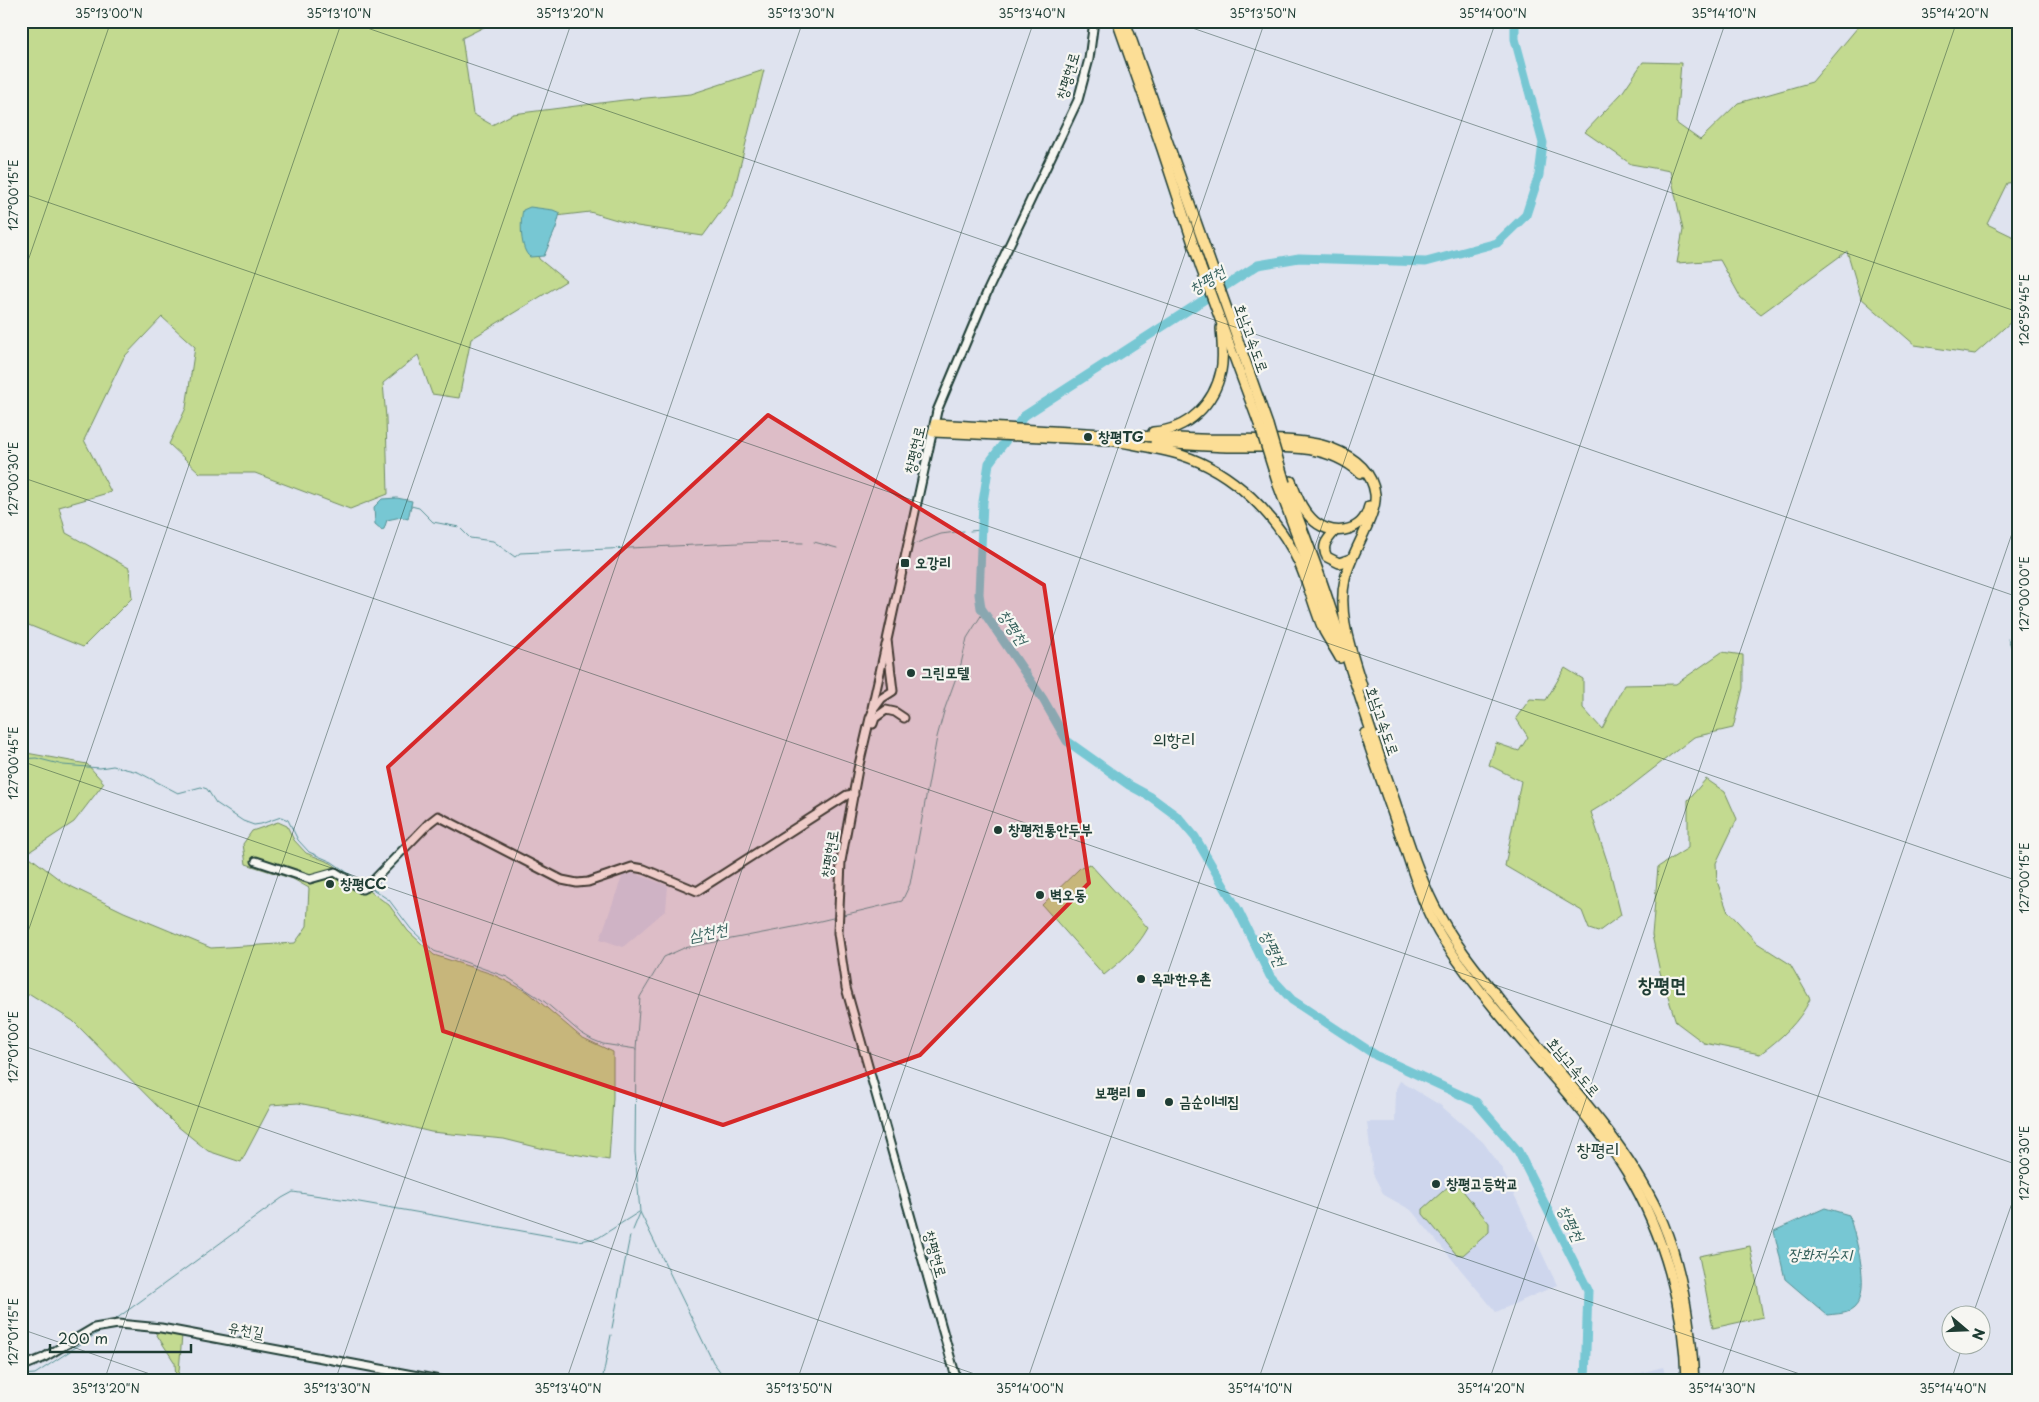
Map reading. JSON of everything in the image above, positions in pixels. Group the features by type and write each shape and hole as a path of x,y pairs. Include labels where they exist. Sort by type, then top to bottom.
{"highway":[{"name":"호남고속도로","path":"1117,21 1162,149 1330,604 1369,726 1433,902 1448,931 1482,978 1589,1108 1630,1163 1648,1204"},
{"name":"호남고속도로","path":"1125,21 1205,265"},
{"path":"1110,438 1168,430 1187,422 1198,413 1208,402 1215,389 1221,370 1224,317"},
{"path":"1110,438 1227,447 1289,447 1321,451 1352,466 1362,475 1370,498 1368,510 1362,521 1354,528 1334,532 1311,519 1285,483 1264,426"},
{"path":"934,428 992,427 1059,430 1110,438 1182,455 1202,463 1243,490 1282,533 1298,561 1325,632 1340,658"},
{"path":"934,428 984,436 1045,439 1110,438 1295,441 1329,447 1356,460 1365,470 1376,496 1373,512 1351,559 1344,588 1345,618 1347,636 1366,700 1369,726"},
{"name":"호남고속도로","path":"1285,483 1340,658 1414,876 1427,908 1443,940 1508,1024 1590,1120 1662,1222 1683,1333 1686,1381"},
{"path":"1334,532 1324,546 1327,557 1338,563 1351,559"},
{"name":"호남고속도로","path":"1669,1254 1691,1334 1694,1381"}],"main road":[{"name":"창평현로","path":"957,1381 846,988 838,930 841,861 861,754 870,718 882,698 893,691 887,640 937,411 974,322 1078,100 1089,59 1094,21"},
{"path":"870,718 887,640"},
{"path":"861,754 868,743 875,718 880,713 886,710 895,712 904,718"},
{"path":"256,861 310,879 335,872 362,889 429,822 438,816 562,880 577,883 588,882 628,868 637,867 697,891 847,795 854,794"},
{"name":"유천길","path":"21,1367 44,1358 94,1328 113,1324 127,1324 161,1328 445,1381"}],"highlighted area":[{"path":"768,415 1044,585 1089,883 920,1055 723,1125 443,1031 388,767"}],"shaded area":[{"path":"634,873 668,886 666,910 623,947 600,939 623,874"},
{"name":"창평고등학교","path":"1400,1081 1440,1105 1483,1142 1501,1167 1557,1285 1496,1312 1411,1210 1384,1195 1373,1174 1367,1122 1395,1122 1396,1089"},
{"path":"1663,1367 1667,1381 1610,1381"}],"green space":[{"path":"21,21 496,21 462,38 473,114 492,125 513,114 624,100 691,94 764,70 733,195 703,236 637,226 590,212 530,219 539,259 566,281 471,339 459,398 432,394 418,355 383,383 388,494 350,509 255,473 200,473 169,444 186,408 195,347 162,317 124,357 84,440 111,492 59,507 66,533 129,568 132,598 83,647 21,622"},
{"path":"1863,21 2018,21 2018,182 2007,183 1987,224 2018,239 2018,305 2013,320 1975,354 1915,345 1861,298 1847,251 1761,314 1741,298 1720,260 1677,263 1683,230 1670,171 1631,164 1585,132 1622,93 1643,62 1681,63 1676,123 1700,140 1738,103 1812,82"},
{"path":"1722,652 1743,655 1743,688 1733,728 1694,737 1622,793 1591,812 1609,867 1621,915 1598,932 1589,929 1582,911 1505,866 1521,781 1489,765 1496,743 1519,751 1528,737 1516,718 1530,699 1546,700 1565,668 1583,679 1583,708 1602,729 1624,685 1676,684"},
{"path":"21,752 87,764 104,783 74,822 26,854 64,883 124,912 211,948 295,943 307,926 309,888 293,879 246,864 243,844 252,831 278,822 287,826 294,840 306,853 331,863 389,905 408,931 434,955 492,974 528,992 581,1037 613,1052 613,1098 609,1160 544,1149 504,1139 431,1132 370,1117 298,1103 271,1105 241,1162 208,1151 176,1125 73,1021 30,994 21,1000"},
{"path":"1706,779 1725,792 1737,819 1716,863 1717,881 1727,910 1757,943 1790,964 1810,999 1801,1015 1789,1030 1760,1054 1704,1043 1676,1022 1660,972 1652,935 1658,867 1688,848 1688,800"},
{"path":"1090,864 1148,928 1134,948 1104,975 1042,905 1081,867"},
{"path":"1451,1184 1459,1186 1489,1223 1489,1232 1463,1255 1456,1254 1423,1214 1423,1209"},
{"path":"1750,1246 1763,1317 1713,1328 1699,1256"},
{"path":"153,1329 182,1335 179,1371 176,1381 175,1363"}],"water":[{"path":"530,207 553,210 560,213 544,256 530,257 524,248 521,228 522,215 523,210"},
{"path":"397,498 412,501 408,519 401,517 387,520 382,530 375,524 374,507 382,499"},
{"name":"장화저수지","path":"1825,1208 1849,1215 1859,1251 1862,1280 1861,1293 1857,1304 1850,1311 1827,1315 1785,1279 1774,1231"}],"waterway":[{"name":"창평천","path":"1515,21 1515,39 1543,143 1539,175 1526,215 1497,243 1426,262 1299,258 1258,265 1024,416 989,463 983,502 979,594 981,608 1043,699 1067,741 1178,817 1195,837 1238,910 1270,976 1292,1000 1377,1056 1476,1102 1518,1151 1588,1290 1585,1381"},
{"path":"411,506 419,508 433,522 459,527 470,538 493,541 515,557 520,553 761,542 803,543"},
{"path":"970,531 981,530"},
{"path":"911,545 941,534 964,531"},
{"path":"814,542 837,548"},
{"path":"2011,632 2018,610"},
{"name":"삼천천","path":"843,915 902,901 910,884 937,737 961,664 967,638 984,611"},
{"path":"2008,639 2018,662"},
{"path":"21,759 36,758 63,765 100,768 113,766 138,772 178,793 201,787 207,789 216,803 243,821 254,825 281,817 288,820 298,840 309,852 332,862 364,884"},
{"path":"371,888 389,900 411,929 434,951 507,977 545,1002 581,1033 593,1040 603,1044 636,1049"},
{"name":"삼천천","path":"727,1381 713,1362 640,1212 635,1152 636,1049 640,997 664,957 684,948 837,917"},
{"path":"116,1319 282,1198 293,1192 578,1241 598,1238 639,1212"},
{"path":"633,1230 640,1213"},
{"path":"612,1328 630,1236"},
{"path":"21,1375 35,1374 102,1330"},
{"path":"602,1381 611,1335"}],"place":[{"name":"창평TG","path":"1088,437"},
{"name":"오강리","path":"905,563"},
{"name":"그린모텔","path":"911,673"},
{"name":"창평전통안두부","path":"998,830"},
{"name":"창평CC","path":"330,884"},
{"name":"벽오동","path":"1040,895"},
{"name":"옥과한우촌","path":"1141,979"},
{"name":"보평리","path":"1141,1093"},
{"name":"금순이네집","path":"1169,1102"},
{"name":"창평고등학교","path":"1436,1184"}],"district":[{"name":"의항리","path":"1174,740"},
{"name":"창평면","path":"1662,985"},
{"name":"창평리","path":"1598,1150"}]}
